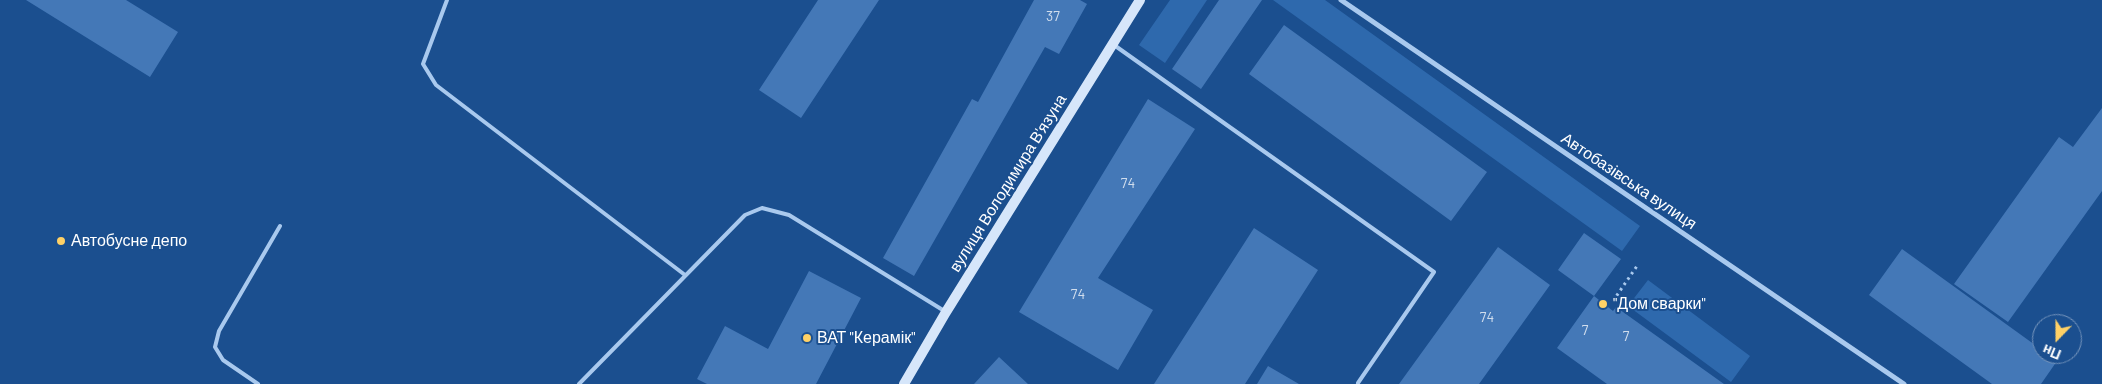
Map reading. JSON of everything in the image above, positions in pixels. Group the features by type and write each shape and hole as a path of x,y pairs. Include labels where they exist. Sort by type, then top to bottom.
{"main road":[{"name":"вулиця Володимира В'язуна","path":"904,384 946,312 1140,0"}],"street":[{"name":"Автобазівська вулиця","path":"1340,0 1904,384"}],"lane":[{"path":"447,0 423,64 436,85 686,275"},
{"path":"1112,44 1434,272 1358,383"},
{"path":"579,384 744,214 762,208 789,215 946,312"},
{"path":"258,384 223,360 215,347 219,331 280,226"}],"path":[{"path":"1613,301 1637,266"}],"shaded area":[{"path":"1170,0 1207,0 1165,63 1139,45"},
{"path":"1273,0 1325,0 1640,226 1622,251"},
{"path":"1648,280 1750,356 1731,382 1628,306"}],"building":[{"path":"26,0 126,0 178,32 150,77"},
{"path":"818,0 879,0 801,118 759,90"},
{"path":"1034,0 1080,0 1087,4 1059,54 1045,47 914,276 883,258 972,99 978,102"},
{"path":"1219,0 1262,0 1201,89 1172,69"},
{"path":"1284,25 1487,172 1451,221 1249,74"},
{"path":"1148,99 1195,129 1098,278 1153,310 1118,370 1019,312"},
{"path":"2102,108 2102,191 2008,322 1954,284 2059,137 2073,147"},
{"path":"1254,228 1318,270 1245,384 1154,384"},
{"path":"1584,233 1621,259 1594,296 1558,270"},
{"path":"1498,247 1550,285 1479,384 1399,384"},
{"path":"1902,249 2032,343 2032,364 2055,364 2041,384 1992,384 1869,295"},
{"name":"ВАТ \"Керамік\"","path":"809,271 861,298 816,384 707,384 697,379 725,326 768,349"},
{"path":"1594,296 1613,311 1616,307 1724,384 1607,384 1557,348"},
{"path":"999,357 1028,384 974,384"},
{"path":"1268,366 1299,384 1257,384"}],"place":[{"name":"Автобусне депо","path":"61,241"},
{"name":"\"Дом сварки\"","path":"1603,304"},
{"name":"ВАТ \"Керамік\"","path":"807,338"}]}
